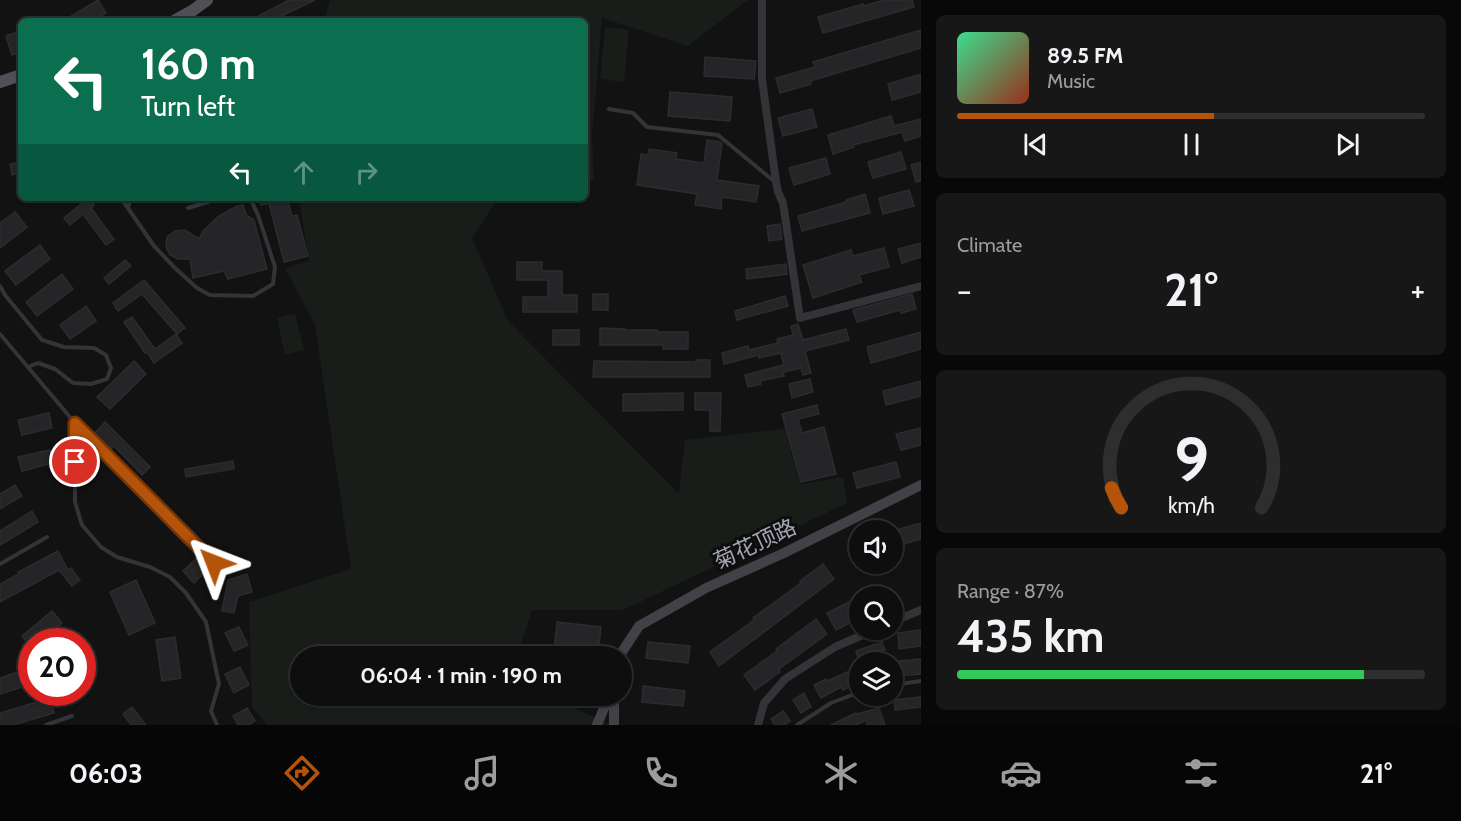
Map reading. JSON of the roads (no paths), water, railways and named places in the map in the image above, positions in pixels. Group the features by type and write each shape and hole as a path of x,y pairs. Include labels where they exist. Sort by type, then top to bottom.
{"main road":[{"path":"179,18 207,0"},
{"path":"0,82 18,76"}],"street":[{"path":"762,0 762,79 776,182 783,203 800,318 921,286"},
{"name":"菊花顶路","path":"626,646 639,626 706,588 784,553 921,485"},
{"path":"903,617 921,610"},
{"path":"758,725 764,703 786,679 835,647 851,640"},
{"path":"597,725 605,706"},
{"path":"614,706 614,725"}],"lane":[{"path":"609,109 633,112 647,127 718,135 776,182"},
{"path":"123,201 154,246 198,288 210,295 253,296 273,284 275,267 251,201"},
{"path":"128,207 130,201"},
{"path":"188,208 211,201"},
{"path":"0,286 42,340 64,347 94,348 106,355 111,369 107,379 91,384 73,383 55,369 38,363 28,367"},
{"path":"0,334 75,423 214,563"},
{"path":"75,423 75,502 82,525 101,547 117,557 150,567 170,577 186,593 206,622 219,684 211,711 217,725"},
{"path":"0,564 46,537"},
{"path":"903,683 921,681"},
{"path":"796,725 831,703 849,696"},
{"path":"46,725 72,716"}]}
